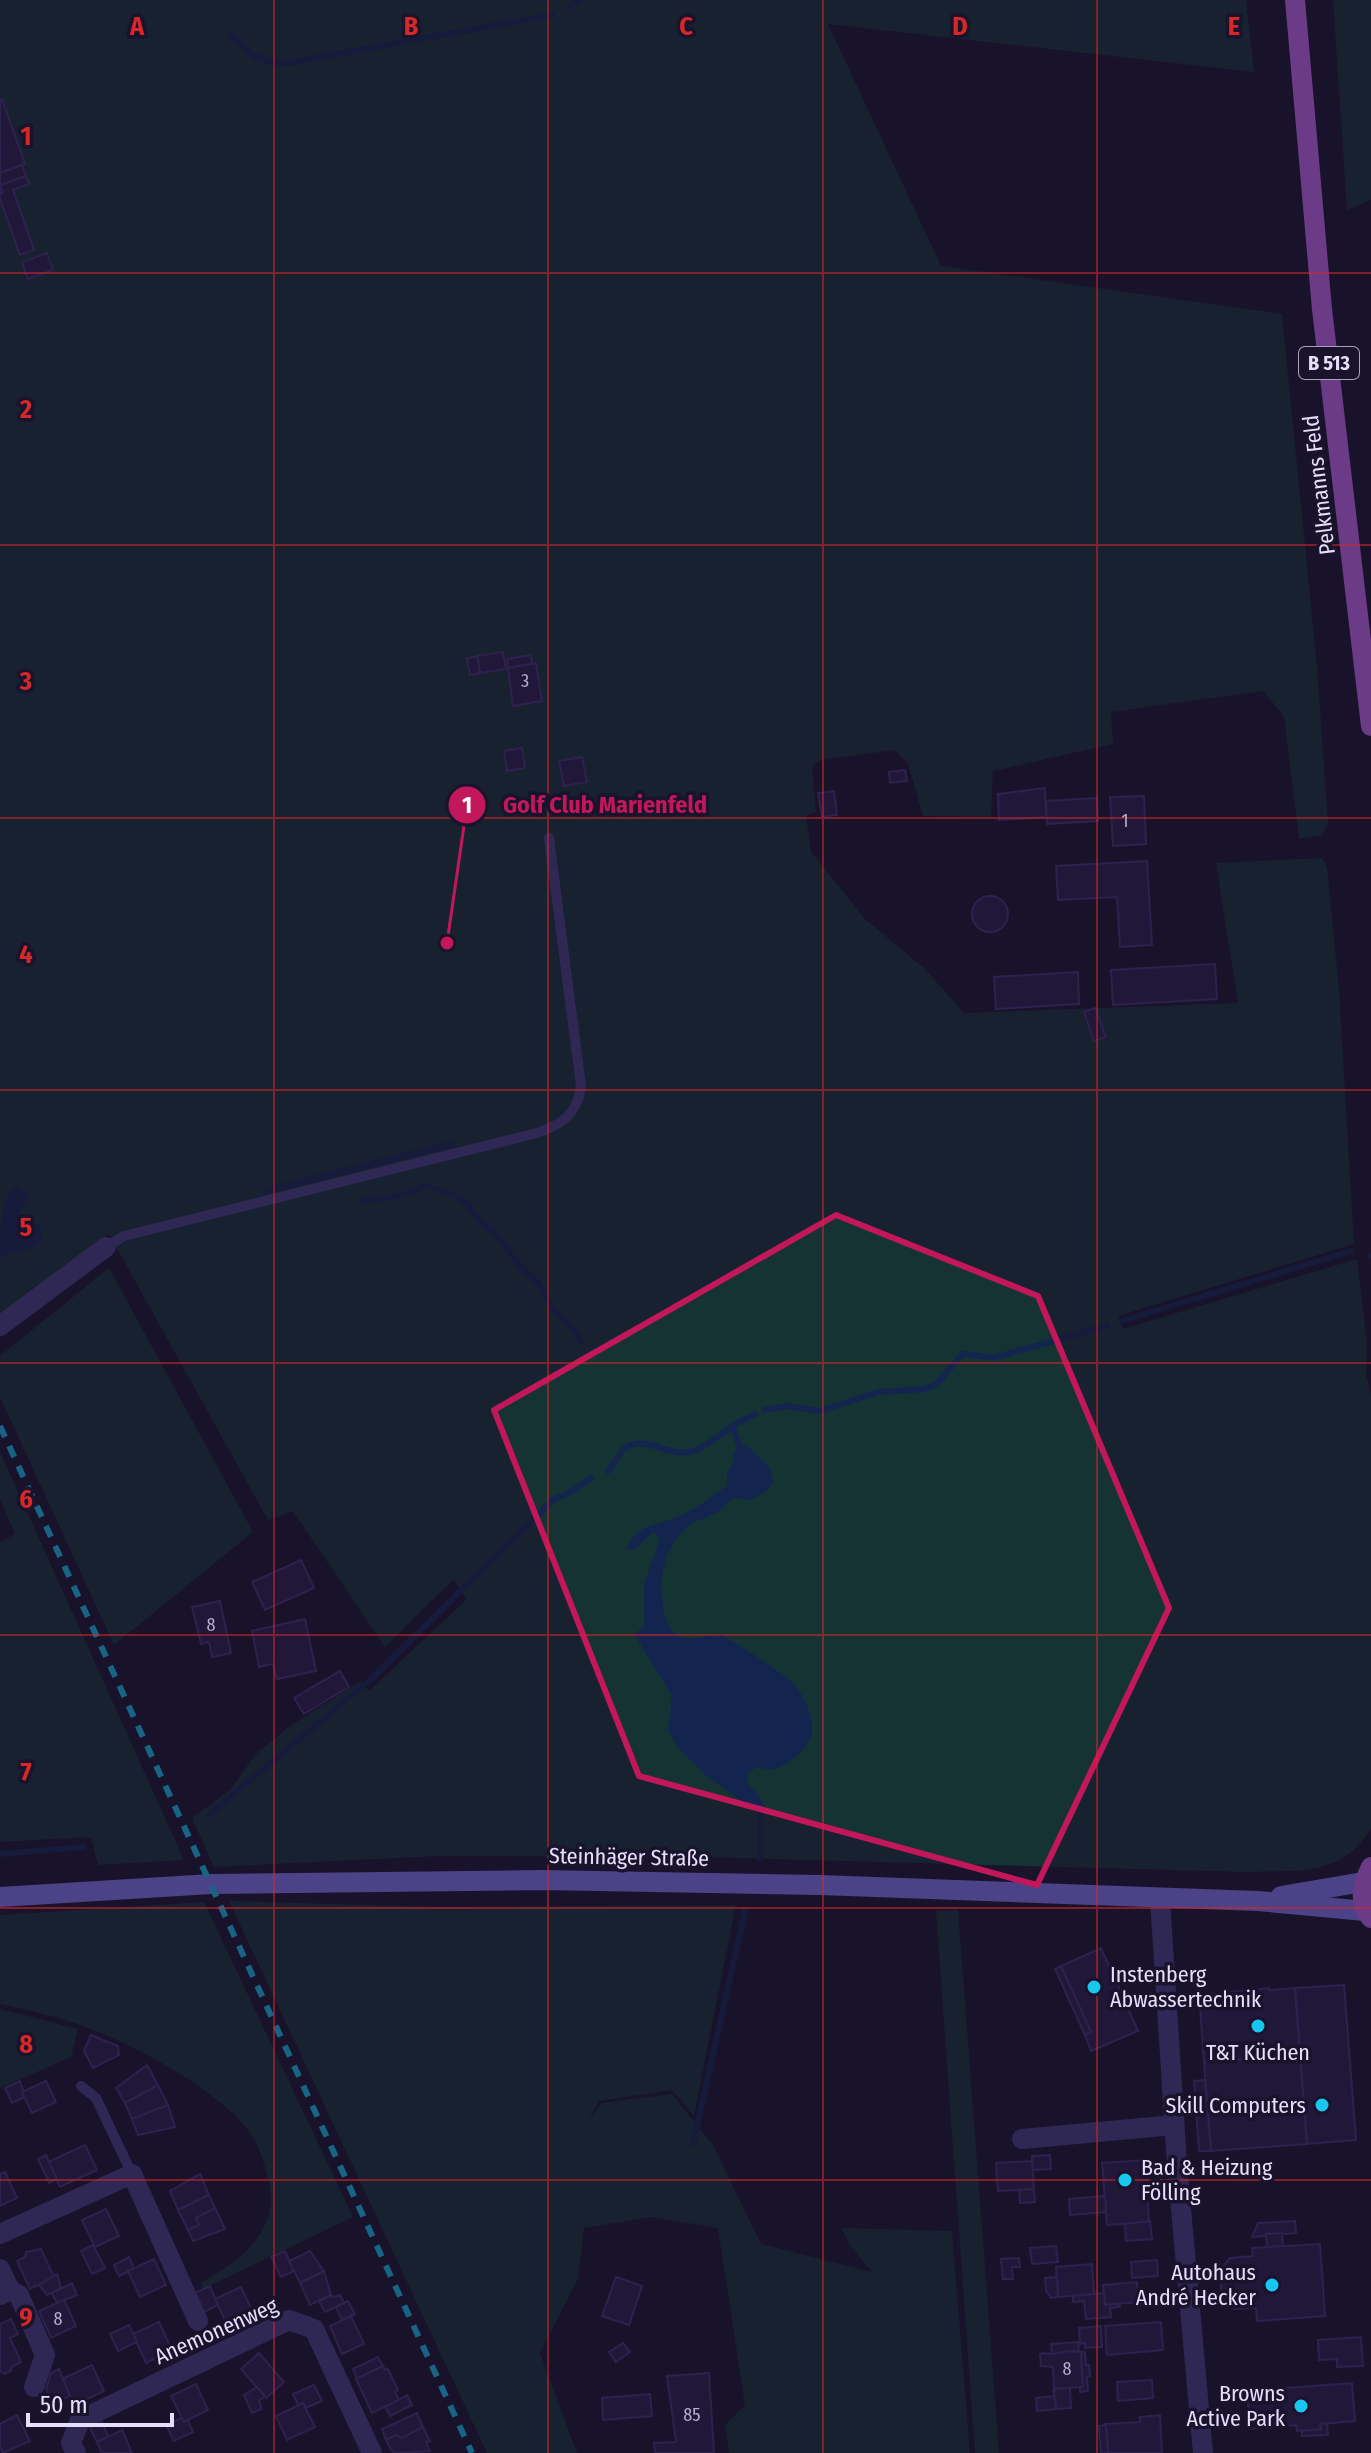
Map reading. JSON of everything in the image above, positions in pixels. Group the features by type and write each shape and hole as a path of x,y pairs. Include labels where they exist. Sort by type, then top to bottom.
{"main road":[{"name":"Pelkmanns Feld","path":"1295,0 1322,309 1371,726"},
{"name":"Steinhäger Straße","path":"1258,1901 1367,1874"},
{"path":"1367,1874 1362,1896 1368,1915"},
{"name":"Steinhäger Straße","path":"0,1897 211,1884 541,1880 820,1885 1258,1901 1368,1915"}],"street":[{"path":"0,1326 106,1247"},
{"path":"1160,1899 1174,2125 1203,2453"},
{"path":"1022,2139 1174,2125"},
{"path":"0,2234 132,2174 198,2321"},
{"path":"0,2269 5,2292 19,2295 45,2355 34,2387"},
{"name":"Anemonenweg","path":"74,2448 80,2420 289,2320 314,2329 372,2453"}],"lane":[{"path":"106,1247 124,1236 537,1133 564,1121 578,1103 581,1086 549,838"},
{"path":"81,2086 96,2098 132,2174"}],"highlighted area":[{"path":"836,1215 1038,1296 1169,1608 1037,1885 639,1776 494,1410"}],"green space":[{"path":"0,0 1246,0 1254,72 828,24 941,266 1282,314 1317,667 1328,824 1322,835 1299,839 1284,716 1263,691 1111,712 1113,744 993,771 991,817 923,816 908,764 895,750 820,760 812,767 816,812 806,816 811,852 865,919 924,968 964,1013 1238,1003 1216,863 1322,858 1327,867 1339,989 1354,1244 1118,1316 1123,1329 1357,1259 1367,1342 1366,1374 1371,1394 1371,1828 1346,1856 1316,1868 1246,1872 700,1857 437,1856 214,1867 192,1818 231,1789 255,1755 290,1726 361,1681 369,1691 466,1600 454,1579 385,1647 293,1511 268,1520 109,1234 0,1315"},
{"path":"1333,0 1371,0 1371,200 1347,210"},
{"path":"109,1268 253,1532 114,1645 0,1397 0,1356"},
{"path":"0,1452 184,1860 98,1865 91,1837 0,1842 0,1542 15,1534 0,1499"},
{"path":"229,1901 440,1907 736,1905 694,2116 672,2090 599,2101 589,2119 602,2103 672,2094 713,2145 761,2244 872,2272 852,2248 841,2228 952,2231 970,2453 729,2453 725,2425 745,2405 718,2228 651,2217 584,2228 578,2279 540,2353 577,2453 487,2453"},
{"path":"204,1902 353,2217 203,2289 201,2283 245,2252 264,2226 271,2193 254,2139 237,2117 219,2101 150,2056 73,2022 0,2004 0,1915"},
{"path":"958,1910 999,2453 975,2453 936,1911"},
{"path":"0,2009 78,2029 71,2057 0,2088"}],"water":[{"path":"17,1186 29,1195 19,1212 20,1222 37,1224 41,1228 42,1240 33,1247 0,1258 4,1207 11,1191"},
{"path":"746,1444 770,1468 773,1483 764,1493 751,1500 735,1498 716,1513 684,1530 670,1548 666,1559 662,1592 666,1618 675,1634 688,1639 716,1635 726,1637 792,1682 807,1706 812,1732 803,1750 780,1767 756,1767 747,1775 749,1785 765,1806 766,1812 761,1814 707,1777 677,1747 668,1730 672,1696 634,1634 644,1627 644,1584 660,1538 653,1532 634,1550 627,1547 643,1529 686,1513 727,1486 734,1451"}],"building":[{"path":"0,99 25,164 0,173"},
{"path":"22,165 26,176 0,185 0,173"},
{"path":"26,176 29,184 13,190 34,250 20,255 0,199 3,193 0,185"},
{"path":"47,253 53,270 28,279 22,262"},
{"path":"503,652 506,669 480,673 477,656"},
{"path":"531,655 532,664 508,668 507,659"},
{"path":"477,656 480,673 470,675 467,659"},
{"path":"536,663 542,701 513,706 508,668"},
{"path":"522,748 525,768 507,771 504,751"},
{"path":"582,757 587,782 564,786 559,761"},
{"path":"905,770 907,781 890,783 889,772"},
{"path":"1045,788 1046,817 999,820 998,794"},
{"path":"834,791 837,815 822,817 818,793"},
{"path":"1144,796 1146,844 1113,846 1110,797"},
{"path":"1097,798 1098,821 1047,824 1046,801"},
{"path":"1147,861 1152,945 1120,947 1117,897 1058,900 1056,866"},
{"path":"990,896 1002,902 1008,914 1002,926 990,932 978,926 972,914 978,902"},
{"path":"1215,964 1217,999 1113,1005 1111,970"},
{"path":"1078,972 1079,1004 996,1009 994,977"},
{"path":"1095,1008 1106,1037 1094,1041 1084,1012"},
{"path":"301,1560 314,1588 265,1610 252,1582"},
{"path":"220,1601 231,1653 212,1657 209,1642 201,1644 192,1607"},
{"path":"305,1619 316,1671 277,1679 273,1664 259,1667 252,1631"},
{"path":"340,1671 349,1687 304,1714 294,1698"},
{"name":"Instenberg Abwassertechnik","path":"1101,1948 1138,2031 1091,2051 1085,2035 1091,2032 1061,1966"},
{"path":"1061,1966 1091,2032 1085,2035 1055,1969"},
{"path":"1344,1985 1356,2140 1307,2144 1295,1988"},
{"path":"1295,1988 1300,2056 1204,2062 1199,1995"},
{"path":"91,2035 118,2046 119,2055 93,2068 84,2051"},
{"path":"1300,2056 1307,2144 1211,2151 1204,2062"},
{"path":"147,2065 158,2085 125,2103 116,2088"},
{"path":"1205,2080 1211,2151 1199,2151 1194,2081"},
{"path":"20,2081 25,2097 12,2103 5,2088"},
{"path":"46,2081 56,2102 32,2113 22,2092"},
{"path":"158,2085 168,2105 132,2119 125,2103"},
{"path":"168,2105 175,2127 138,2135 132,2119"},
{"path":"85,2145 97,2170 60,2187 48,2162"},
{"path":"46,2155 57,2179 49,2183 38,2159"},
{"path":"1050,2155 1051,2169 1033,2170 1032,2156"},
{"name":"Bad & Heizung Fölling","path":"1145,2160 1149,2222 1107,2225 1102,2163"},
{"path":"1032,2161 1034,2189 998,2191 996,2163"},
{"path":"5,2172 17,2198 0,2206 0,2174"},
{"path":"200,2174 209,2195 178,2210 170,2191"},
{"path":"1034,2189 1035,2202 1020,2203 1019,2190"},
{"path":"209,2195 215,2208 196,2218 199,2225 188,2230 178,2210"},
{"path":"1105,2196 1106,2212 1070,2215 1069,2199"},
{"path":"215,2208 225,2229 193,2241 188,2230 199,2225 196,2218"},
{"path":"106,2209 119,2236 95,2247 82,2220"},
{"path":"1150,2221 1152,2239 1126,2241 1125,2224"},
{"path":"1295,2221 1296,2233 1252,2237 1258,2223"},
{"path":"1282,2233 1283,2246 1267,2247 1266,2234"},
{"name":"Autohaus André Hecker","path":"1320,2244 1325,2316 1257,2321 1256,2308 1234,2309 1222,2299 1220,2270 1230,2258 1253,2256 1252,2248"},
{"path":"93,2245 105,2268 92,2274 81,2251"},
{"path":"1056,2246 1058,2262 1032,2264 1030,2248"},
{"path":"41,2249 54,2277 30,2289 17,2261 25,2257 26,2252"},
{"path":"285,2251 294,2271 281,2277 271,2257"},
{"path":"310,2251 324,2271 300,2283 289,2261"},
{"path":"129,2257 134,2269 119,2276 114,2265"},
{"path":"1019,2258 1020,2267 1012,2267 1013,2279 1003,2279 1001,2259"},
{"path":"154,2259 166,2285 140,2297 128,2271"},
{"path":"1157,2260 1158,2276 1132,2278 1131,2262"},
{"path":"1092,2264 1094,2294 1058,2297 1056,2267"},
{"path":"324,2271 331,2295 310,2305 300,2283"},
{"path":"57,2274 61,2288 47,2295 39,2285"},
{"path":"616,2277 642,2286 629,2325 602,2316"},
{"path":"1057,2277 1058,2297 1051,2298 1046,2291 1045,2278"},
{"path":"1137,2282 1138,2302 1105,2305 1103,2285"},
{"path":"72,2283 77,2295 57,2303 52,2293"},
{"path":"210,2286 218,2305 202,2313 193,2294"},
{"path":"241,2287 256,2319 230,2331 215,2299"},
{"path":"1104,2293 1105,2305 1119,2304 1120,2307 1110,2308 1111,2317 1086,2319 1084,2301 1073,2302 1073,2296"},
{"path":"331,2295 340,2295 344,2303 325,2312 319,2301"},
{"path":"64,2300 76,2326 51,2338 39,2311"},
{"path":"348,2301 355,2314 342,2320 336,2307"},
{"path":"351,2316 364,2344 342,2354 330,2326"},
{"path":"11,2319 18,2334 10,2338 21,2362 5,2374 0,2372 0,2324"},
{"path":"159,2322 172,2350 146,2363 133,2334"},
{"path":"1161,2322 1163,2350 1107,2355 1105,2326"},
{"path":"129,2325 137,2342 118,2351 110,2334"},
{"path":"1101,2326 1102,2347 1085,2348 1085,2343 1080,2344 1079,2328"},
{"path":"1361,2337 1363,2366 1337,2367 1337,2359 1319,2360 1318,2340"},
{"path":"1078,2342 1079,2352 1052,2354 1051,2344"},
{"path":"623,2343 630,2352 616,2362 609,2352"},
{"path":"1081,2352 1083,2387 1054,2389 1053,2367 1041,2366 1040,2355"},
{"path":"1081,2352 1085,2352 1090,2376 1087,2377 1088,2391 1080,2392 1080,2387 1083,2387"},
{"path":"259,2353 284,2382 266,2398 241,2369"},
{"path":"378,2357 383,2366 357,2379 353,2369"},
{"path":"92,2365 104,2391 74,2405 62,2379"},
{"path":"383,2366 385,2370 388,2369 398,2390 395,2392 399,2400 372,2413 356,2379"},
{"path":"59,2369 70,2396 53,2404 46,2389 51,2373"},
{"path":"709,2373 714,2453 655,2453 654,2443 676,2442 667,2376"},
{"path":"1152,2380 1153,2398 1118,2401 1117,2382"},
{"name":"Browns Active Park","path":"1352,2383 1355,2421 1320,2424 1321,2429 1297,2431 1296,2425 1250,2429 1247,2391"},
{"path":"196,2384 208,2410 184,2422 171,2396"},
{"path":"314,2385 322,2401 306,2408 303,2403 298,2405 293,2394"},
{"path":"257,2387 265,2396 259,2401 262,2409 252,2413 244,2395"},
{"path":"1070,2388 1071,2408 1056,2409 1054,2389"},
{"path":"1053,2389 1056,2409 1037,2411 1036,2398 1054,2396"},
{"path":"650,2394 652,2416 603,2420 602,2398"},
{"path":"407,2395 412,2405 390,2416 385,2407"},
{"path":"303,2403 315,2427 287,2440 276,2416"},
{"path":"417,2413 423,2427 402,2438 396,2435 386,2440 382,2429"},
{"path":"17,2415 30,2441 3,2453 0,2424"},
{"path":"1160,2415 1162,2453 1108,2453 1105,2424 1140,2422 1140,2417"},
{"path":"181,2418 184,2422 188,2420 193,2432 174,2441 166,2425"},
{"path":"102,2422 108,2436 97,2442 90,2428"},
{"path":"1327,2423 1328,2435 1302,2436 1302,2431 1321,2429 1320,2424"},
{"path":"1106,2425 1108,2453 1101,2453 1099,2426"},
{"path":"423,2427 430,2441 426,2442 430,2451 394,2453 386,2440 396,2435 402,2438"},
{"path":"122,2430 132,2453 102,2453 97,2442"}],"waterway":[{"path":"571,6 580,0"},
{"path":"231,35 256,56 270,62 288,63 552,15"},
{"path":"265,1191 452,1144"},
{"path":"363,1201 403,1195 426,1186 461,1199 481,1223 494,1231 519,1265 539,1284 552,1309 581,1341"},
{"path":"1122,1321 1351,1251"},
{"path":"765,1410 788,1406 819,1411 879,1392 924,1389 936,1384 963,1354 993,1358 1107,1326"},
{"path":"608,1471 621,1452 631,1445 649,1445 677,1452 696,1450 756,1414"},
{"path":"732,1425 740,1448"},
{"path":"209,1815 371,1679 553,1500 591,1478"},
{"path":"760,1859 761,1814"},
{"path":"0,1854 84,1847"},
{"path":"693,2144 745,1911"}],"railway":[{"path":"0,1426 472,2453"}],"place":[{"name":"Golf Club Marienfeld","path":"447,943"},
{"name":"Instenberg Abwassertechnik","path":"1094,1987"},
{"name":"T&T Küchen","path":"1258,2026"},
{"name":"Skill Computers","path":"1322,2105"},
{"name":"Bad & Heizung Fölling","path":"1125,2180"},
{"name":"Autohaus André Hecker","path":"1272,2285"},
{"name":"Browns Active Park","path":"1301,2406"}]}
